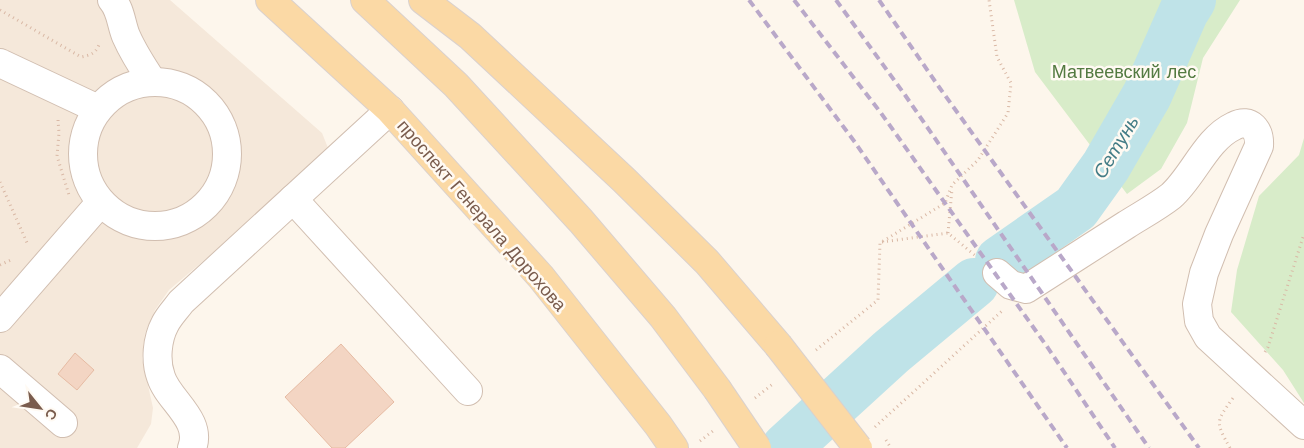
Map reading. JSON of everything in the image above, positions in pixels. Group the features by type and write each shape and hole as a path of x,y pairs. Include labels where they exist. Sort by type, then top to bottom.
{"main road":[{"name":"проспект Генерала Дорохова","path":"270,0 390,110 541,277 658,425 686,445"},
{"path":"365,0 456,85 580,221 663,317 717,389 757,448"},
{"path":"424,0 470,36 624,180 707,262 778,345 864,439"}],"lane":[{"path":"112,0 117,6 125,34 135,55 152,81"},
{"path":"0,63 98,110"},
{"path":"152,81 178,84 201,96 218,116 227,140 228,166 219,190 202,210 180,223 154,227 128,222 100,203 92,190 83,168 83,144 90,121 98,110 104,102 126,87 152,81"},
{"path":"192,448 194,442 193,426 161,378 157,358 159,340 165,324 181,302 390,110"},
{"path":"1011,282 1171,196 1221,134 1235,125 1243,123 1251,125 1257,130 1260,146 1219,234 1204,273 1197,304 1199,322 1208,337 1304,425"},
{"path":"293,200 468,391"},
{"path":"0,318 100,203"},
{"path":"0,368 63,423"}],"path":[{"path":"880,243 945,203 952,185 978,160 1008,113 1011,82 997,57 989,0"},
{"path":"0,10 81,57"},
{"path":"57,117 59,133 57,156 71,198"},
{"path":"0,182 40,271"},
{"path":"948,234 952,185"},
{"path":"864,439 1011,282 948,234 880,243"},
{"path":"1230,448 1220,428 1219,418 1268,348 1304,234"},
{"path":"810,355 878,300 880,243"},
{"path":"750,402 780,379"},
{"path":"686,445 720,425"}],"shaded area":[{"path":"0,0 170,0 322,133 328,148 319,163 169,290 155,310 145,333 142,358 153,408 151,424 137,448 0,448"}],"green space":[{"name":"Матвеевский лес","path":"1014,0 1240,0 1203,58 1187,123 1161,169 1127,194 1035,72"},
{"path":"1304,138 1304,403 1283,370 1231,312 1237,270 1259,196 1299,155"}],"building":[{"path":"341,344 394,402 345,448 332,448 285,397"},
{"path":"75,353 94,370 77,390 58,374"}],"waterway":[{"name":"Сетунь","path":"1000,261 1076,208 1106,166 1147,95 1184,11 1191,0"},
{"name":"Сетунь","path":"786,448 891,352 974,283"}],"railway":[{"path":"749,0 854,141 1067,448"},
{"path":"794,0 881,113 1048,348 1115,448"},
{"path":"836,0 905,95 1149,448"},
{"path":"879,0 939,87 1199,448"}]}
